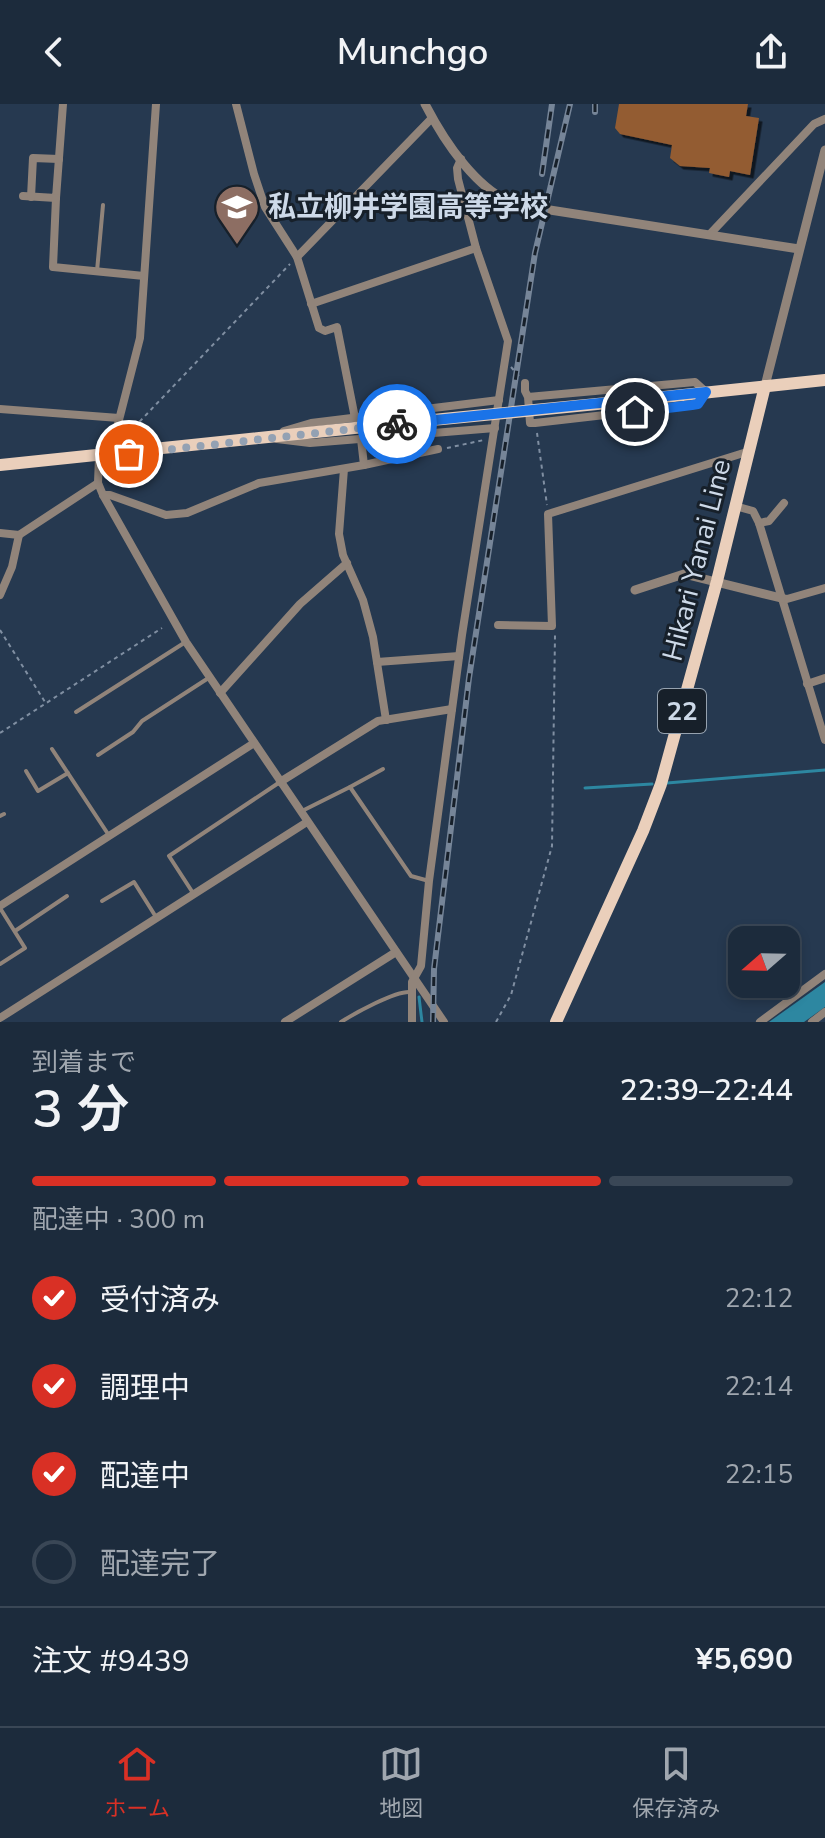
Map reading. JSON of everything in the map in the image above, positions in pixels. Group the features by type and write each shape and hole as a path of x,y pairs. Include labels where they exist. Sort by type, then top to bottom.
{"main road":[{"path":"0,465 825,380"},
{"name":"Hikari Yanai Line","path":"556,1022 643,831 661,784 717,581 765,386"}],"street":[{"path":"63,104 53,267 144,276"},
{"path":"156,104 140,338 98,483 186,642 444,1022"},
{"path":"236,104 265,207 297,257 319,328 325,331 337,327 355,418"},
{"path":"425,104 480,184 504,201 799,249"},
{"path":"297,257 432,118"},
{"path":"710,234 814,124 825,119"},
{"path":"765,386 825,150"},
{"path":"56,198 27,197 33,158 59,159"},
{"path":"412,1022 410,992 414,976 421,966 429,881 459,656 508,341 476,248 458,179 457,168 461,159"},
{"path":"311,304 476,248"},
{"path":"525,383 530,423 698,404 706,392 695,382 528,397"},
{"path":"271,438 311,423 499,400"},
{"path":"452,406 454,430"},
{"path":"0,409 119,418"},
{"path":"271,438 310,443 495,428"},
{"path":"361,439 364,465"},
{"path":"103,495 166,515 187,513 259,483 438,449"},
{"path":"498,625 552,626 548,514 750,451"},
{"path":"344,469 339,534 363,600 386,720"},
{"path":"0,533 19,535 98,483"},
{"path":"759,523 769,521 784,503"},
{"path":"735,506 753,511 759,523 825,740"},
{"path":"0,595 12,567 19,535"},
{"path":"220,693 300,604 347,563"},
{"path":"635,590 684,574 787,599 825,588"},
{"path":"377,662 459,656"},
{"path":"807,684 825,678"},
{"path":"280,782 378,721 452,709"},
{"path":"0,907 254,743"},
{"path":"0,1018 307,822"},
{"path":"285,1022 396,952"},
{"path":"760,1022 825,974"},
{"path":"812,1022 825,1012"}],"lane":[{"path":"97,271 103,205"},
{"path":"76,712 186,642"},
{"path":"98,755 133,732 142,721 210,677"},
{"path":"52,749 109,836"},
{"path":"300,812 383,769"},
{"path":"26,771 38,791 68,773"},
{"path":"194,894 169,856 280,782"},
{"path":"350,787 411,876 429,881"},
{"path":"102,901 134,882 157,918"},
{"path":"15,931 67,896"},
{"path":"0,907 25,948 0,964"},
{"path":"341,1022 400,991 410,992"}],"path":[{"path":"120,443 297,257"},
{"path":"505,360 525,383"},
{"path":"535,423 548,514"},
{"path":"438,449 485,440 493,442"},
{"path":"496,1022 511,995 552,846 555,633 552,626"},
{"path":"0,733 162,628"},
{"path":"0,630 46,703"}],"water":[{"path":"825,982 825,1007 804,1022 769,1022"}],"building":[{"path":"619,104 748,104 746,116 759,118 750,175 730,171 729,177 709,173 710,168 680,166 670,158 672,145 620,134 615,128"}],"waterway":[{"path":"667,783 825,770"},
{"path":"585,788 652,784"},
{"path":"419,997 422,1022"}],"railway":[{"path":"542,174 552,104"},
{"path":"433,1022 434,969 469,678 535,253 570,104"},
{"path":"595,104 595,112"}],"way so far":[{"path":"129,454 397,424"}],"place":[{"name":"私立柳井学園高等学校","path":"237,246"}],"route":[{"path":"397,424 706,392 698,404 635,412"}]}
